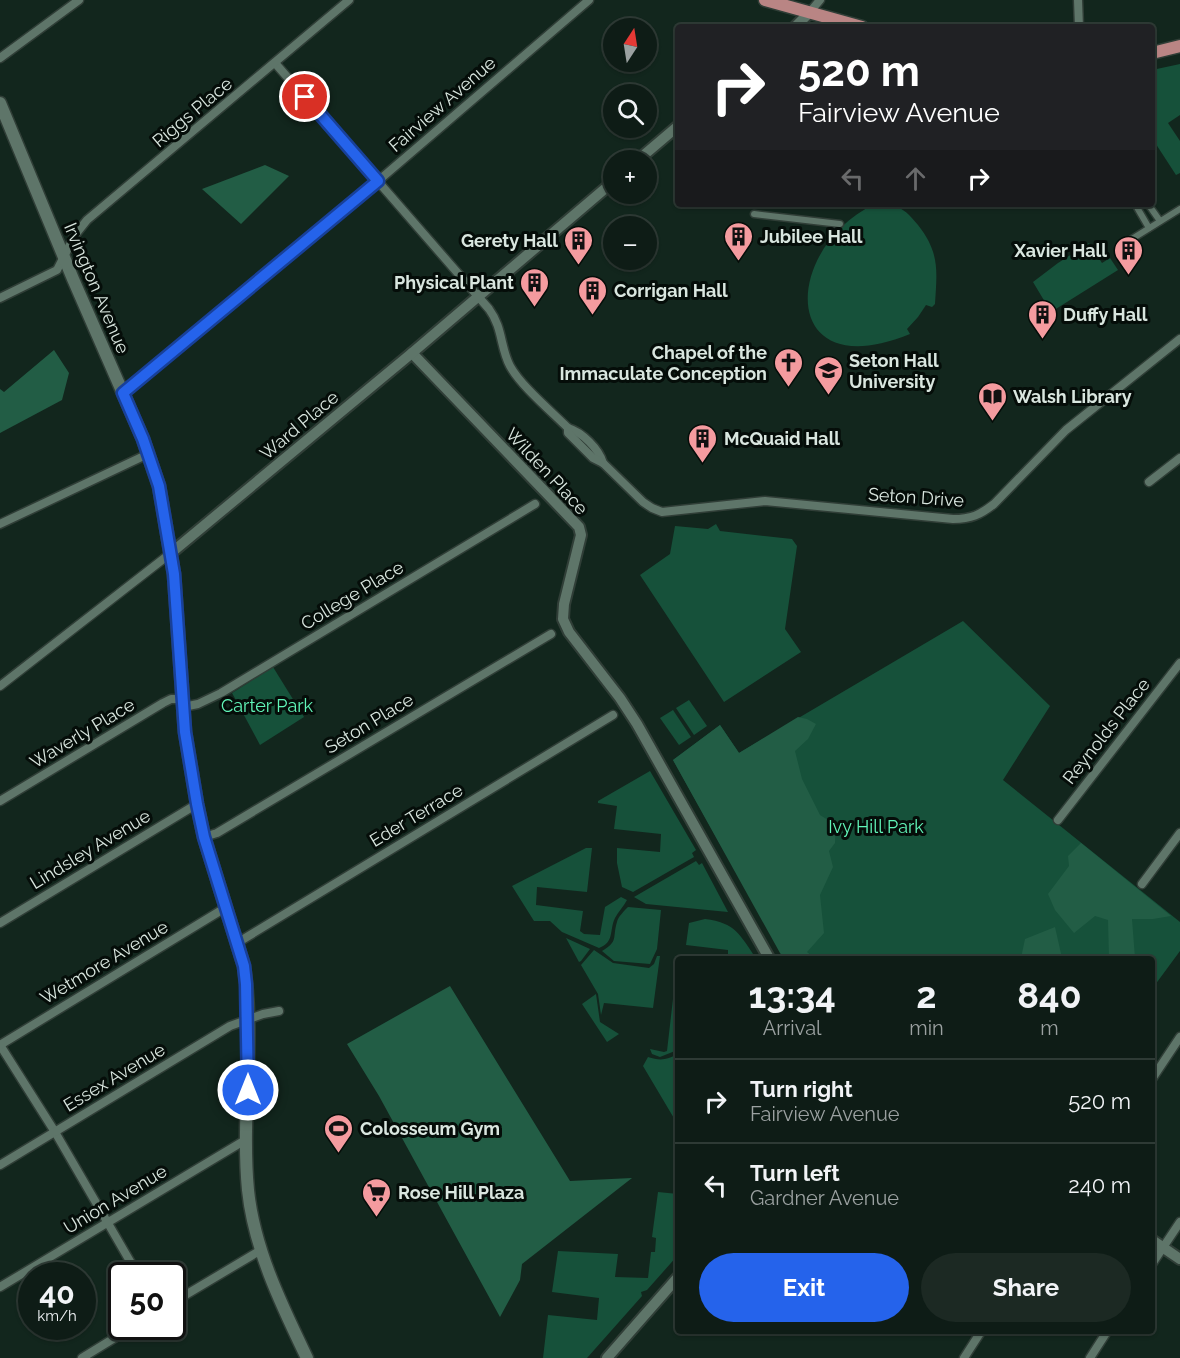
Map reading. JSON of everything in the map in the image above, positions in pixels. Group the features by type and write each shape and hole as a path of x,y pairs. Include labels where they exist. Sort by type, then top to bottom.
{"main road":[{"path":"765,0 851,24"},
{"path":"1155,52 1180,46"},
{"name":"Irvington Avenue","path":"0,103 123,393 159,486 171,553 183,703 197,804 204,837 237,943 246,984 249,1076 247,1139 250,1205 261,1250 304,1356"}],"street":[{"path":"0,58 79,0"},
{"name":"Riggs Place","path":"0,298 57,270 75,235 87,220 349,0"},
{"name":"Fairview Avenue","path":"123,393 378,181 589,0"},
{"path":"798,24 820,0"},
{"path":"1078,0 1079,24"},
{"name":"Seton Drive","path":"276,63 496,318 506,356 515,374 568,428 568,433 592,458 603,463 643,502 662,512 765,501 953,519 970,518 983,513 994,504 1066,430 1180,339"},
{"path":"650,150 675,129"},
{"name":"Ward Place","path":"0,686 171,553 603,190"},
{"path":"1137,207 1149,228"},
{"path":"1150,207 1160,221"},
{"path":"1119,247 1180,209"},
{"path":"754,214 840,224"},
{"name":"Wilden Place","path":"412,353 579,527 581,535 564,604 563,620 568,632 620,698 637,724 768,956"},
{"path":"0,524 148,454"},
{"path":"1149,482 1180,458"},
{"name":"College Place","path":"183,703 198,704 220,693 535,504"},
{"name":"Seton Place","path":"204,837 217,833 551,634"},
{"name":"Reynolds Place","path":"1058,820 1180,663"},
{"name":"Waverly Place","path":"0,801 163,703 171,699 183,703"},
{"name":"Eder Terrace","path":"237,943 613,715"},
{"name":"Lindsley Avenue","path":"0,923 197,804"},
{"path":"1142,884 1180,833"},
{"name":"Wetmore Avenue","path":"0,1045 225,908"},
{"path":"247,1019 279,1011"},
{"name":"Essex Avenue","path":"0,1165 230,1026 247,1019"},
{"path":"1155,1074 1180,1037"},
{"path":"0,1045 55,1132 130,1262"},
{"name":"Union Avenue","path":"0,1287 247,1139"},
{"path":"1155,1259 1180,1222"},
{"path":"1155,1242 1180,1259"},
{"path":"186,1295 261,1250"},
{"path":"607,1358 675,1280"},
{"path":"964,1358 979,1334"},
{"path":"1090,1358 1105,1334"},
{"path":"82,1358 111,1340"}],"green space":[{"path":"1180,64 1180,115 1168,123 1180,141 1180,173 1176,175 1155,143 1155,69"},
{"path":"265,165 289,176 241,224 202,189"},
{"path":"870,207 896,207 913,219 925,235 936,263 935,304 932,307 926,305 907,329 910,334 867,346 836,343 816,328 808,306 810,279 823,250 844,224"},
{"path":"1089,243 1102,263 1110,258 1118,270 1051,312 1033,282"},
{"path":"54,350 69,373 62,400 0,433 0,389 4,392"},
{"path":"716,524 720,531 792,539 797,546 785,629 801,652 724,702 640,575 670,554 675,526 708,529"},
{"name":"Ivy Hill Park","path":"963,621 1050,706 1003,780 1180,922 1180,951 1155,985 1155,956 783,956 673,760 720,725 739,753"},
{"name":"Carter Park","path":"273,667 304,717 260,745 232,693"},
{"path":"689,700 707,726 694,735 676,708"},
{"path":"673,710 691,737 679,745 660,718"},
{"path":"798,717 816,724 808,739 795,751 802,779 820,815 836,825 835,843 829,851 833,867 820,895 824,933 807,952 812,956 782,956 780,953 673,760 720,725 739,753"},
{"path":"650,771 696,850 692,853 694,857 633,892 622,887 617,863 617,848 660,852 661,834 614,829 617,806 598,803 598,801"},
{"path":"1081,843 1171,916 1132,919 1135,956 1109,956 1108,920 1095,916 1074,933 1055,910 1048,894 1069,866 1068,856"},
{"path":"586,848 592,848 587,892 537,887 536,905 583,911 580,931 584,934 600,935 605,907 621,897 627,900 613,922 610,939 599,948 562,932 550,921 534,921 512,886"},
{"path":"696,861 699,865 702,863 728,912 646,904 634,897"},
{"path":"628,907 661,910 657,949 650,964 614,961 602,951 613,942 618,920"},
{"path":"705,919 724,923 741,936 755,956 728,956 728,950 686,945 689,923"},
{"path":"1055,927 1062,956 1021,956 1025,939"},
{"path":"566,938 590,949 581,961 579,962"},
{"path":"594,950 613,963 649,968 654,964 657,956 660,956 653,1008 604,1003 601,1015 598,994 581,965"},
{"path":"675,981 675,1051 660,1057 652,1054 650,1049 667,1051"},
{"path":"450,986 570,1181 632,1178 522,1264 520,1280 500,1317 379,1096 347,1044"},
{"path":"596,994 600,1022 619,1034 607,1042 582,1004"},
{"path":"675,1056 675,1120 643,1066 648,1057 670,1058"},
{"path":"658,1192 675,1194 675,1258 647,1290 641,1292 642,1296 587,1358 543,1358 548,1315 597,1320 599,1298 552,1292 558,1251 618,1254 615,1277 648,1278 651,1252 655,1252 656,1238 652,1237"}],"place":[{"name":"Jubilee Hall","path":"739,262"},
{"name":"Gerety Hall","path":"579,266"},
{"name":"Xavier Hall","path":"1128,276"},
{"name":"Physical Plant","path":"535,308"},
{"name":"Corrigan Hall","path":"593,316"},
{"name":"Duffy Hall","path":"1042,340"},
{"name":"Chapel of the Immaculate Conception","path":"788,388"},
{"name":"Seton Hall University","path":"828,396"},
{"name":"Walsh Library","path":"992,422"},
{"name":"McQuaid Hall","path":"703,464"},
{"name":"Colosseum Gym","path":"339,1154"},
{"name":"Rose Hill Plaza","path":"377,1218"}],"route":[{"path":"248,1090 244,966 204,837 197,804 185,732 174,574 159,486 143,439 123,393 378,181 305,97"}]}
